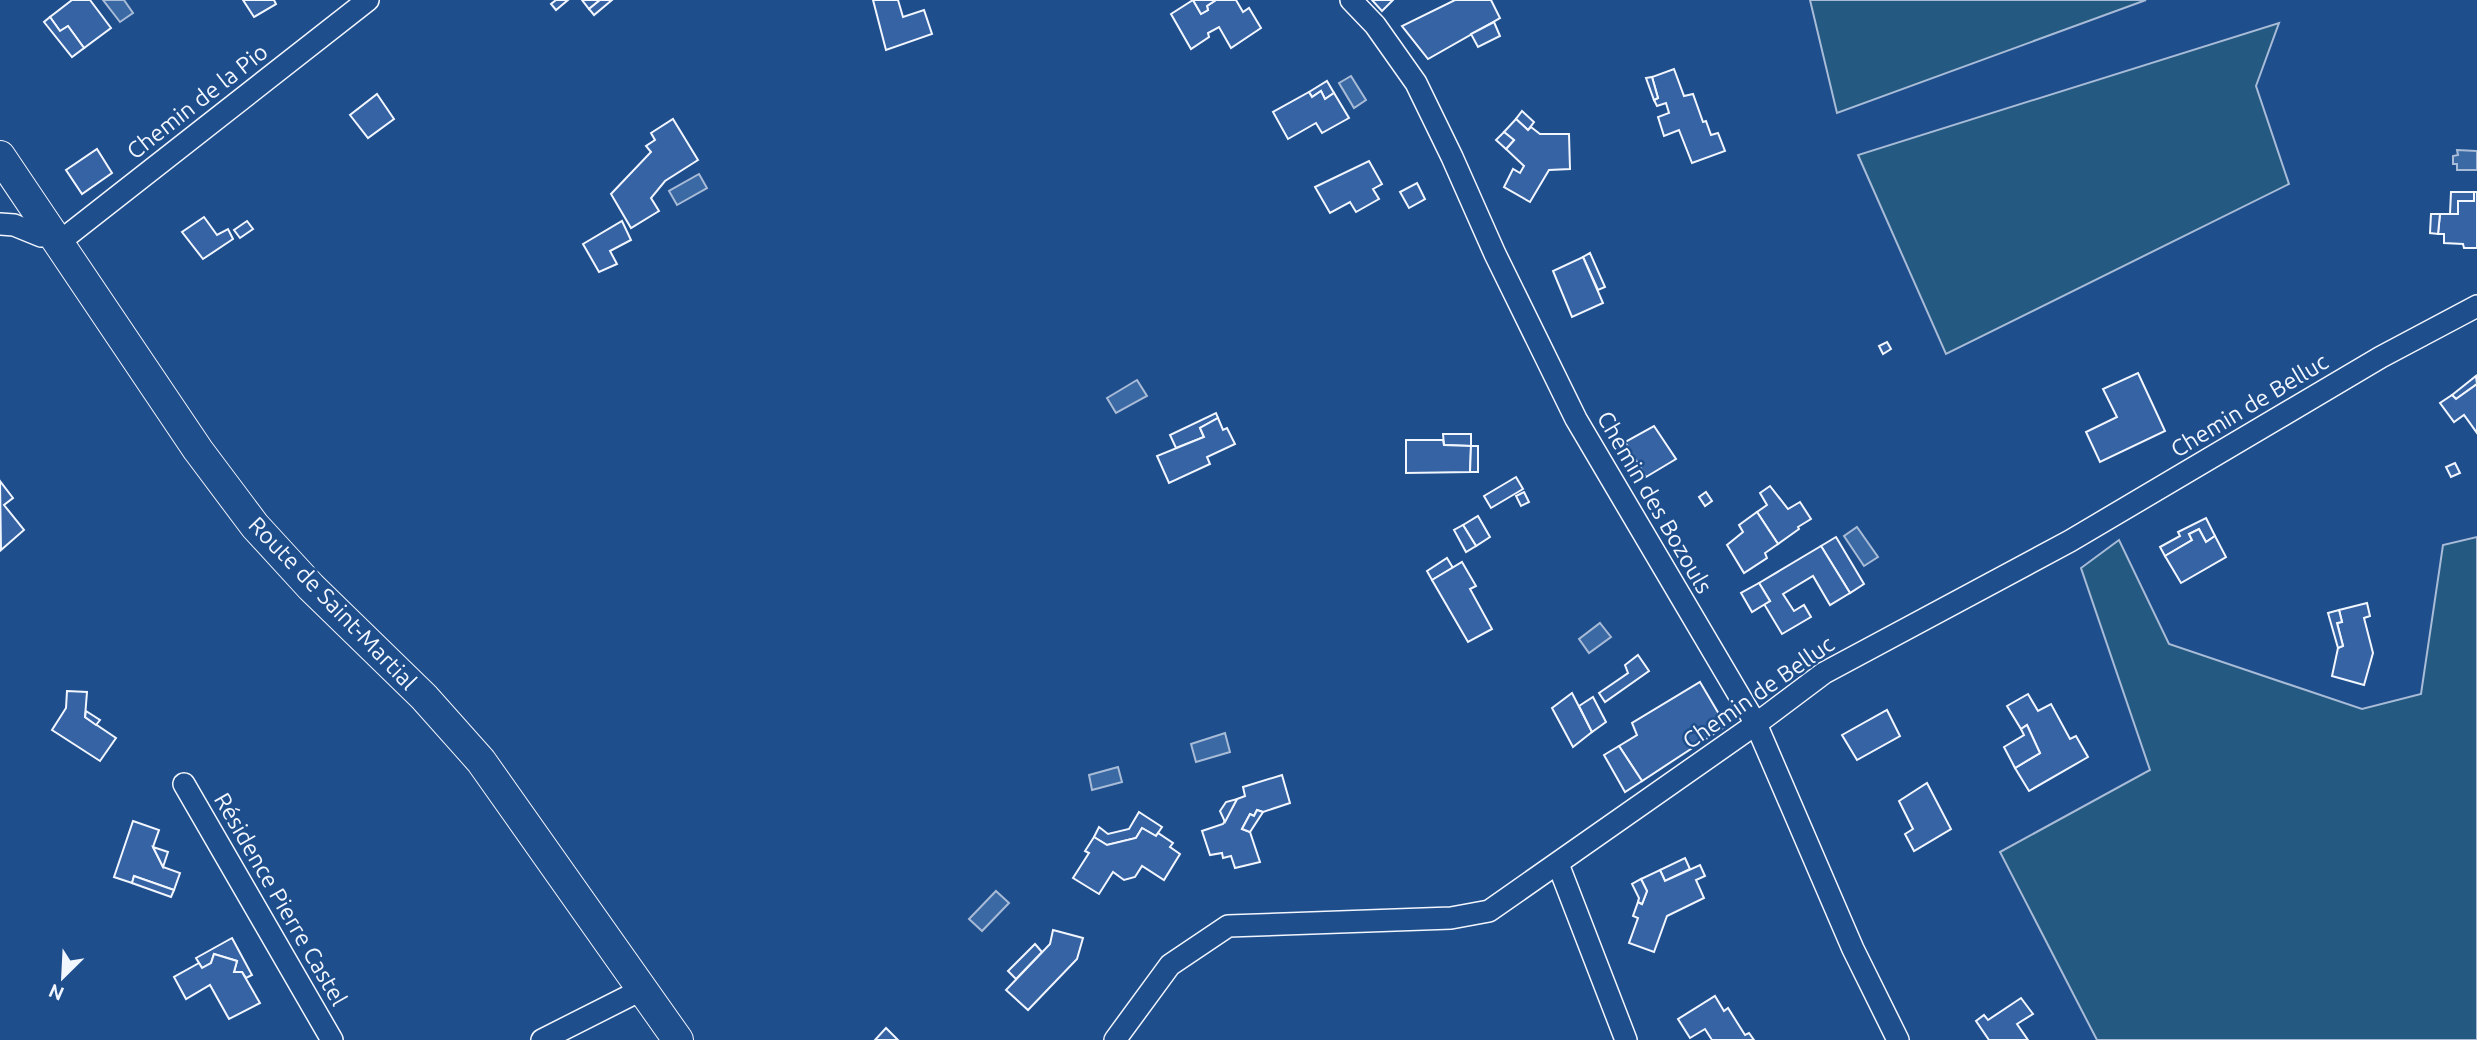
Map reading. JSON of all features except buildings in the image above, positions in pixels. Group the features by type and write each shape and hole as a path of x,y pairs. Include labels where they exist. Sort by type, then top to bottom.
{"main road":[{"name":"Route de Saint-Martial","path":"0,156 198,450 255,526 311,587 424,697 481,761 678,1040"}],"street":[{"name":"Chemin de la Pio","path":"54,236 368,0"},
{"name":"Chemin des Bozouls","path":"1351,0 1375,25 1416,83 1495,254 1576,419 1756,724 1853,949 1898,1040"},
{"path":"0,224 14,225 41,236 54,236"},
{"name":"Chemin de Belluc","path":"1115,1040 1170,965 1228,926 1451,918 1489,911 1756,724 1824,673 2070,541 2381,357 2477,306"},
{"name":"Résidence Pierre Castel","path":"184,784 332,1040"},
{"path":"1558,864 1626,1040"},
{"path":"542,1040 643,989"}],"shaded area":[{"path":"103,0 124,0 133,13 120,22"},
{"path":"1810,0 2146,0 1837,113"},
{"path":"2279,23 2256,86 2289,184 1946,354 1858,155"},
{"path":"1351,76 1366,100 1354,108 1339,83"},
{"path":"2457,150 2477,151 2477,170 2457,170 2457,164 2453,164 2453,156 2458,155"},
{"path":"699,174 707,188 677,205 669,191"},
{"path":"1137,380 1147,396 1116,413 1107,398"},
{"path":"1857,527 1878,557 1864,566 1844,536"},
{"path":"2477,537 2477,1040 2097,1040 2000,852 2150,770 2081,568 2119,540 2169,644 2362,709 2421,694 2443,545"},
{"path":"1600,623 1611,637 1589,653 1579,639"},
{"path":"1225,733 1230,752 1196,762 1191,744"},
{"path":"1118,767 1122,782 1092,790 1089,775"},
{"path":"996,891 1009,903 982,931 969,919"}]}
